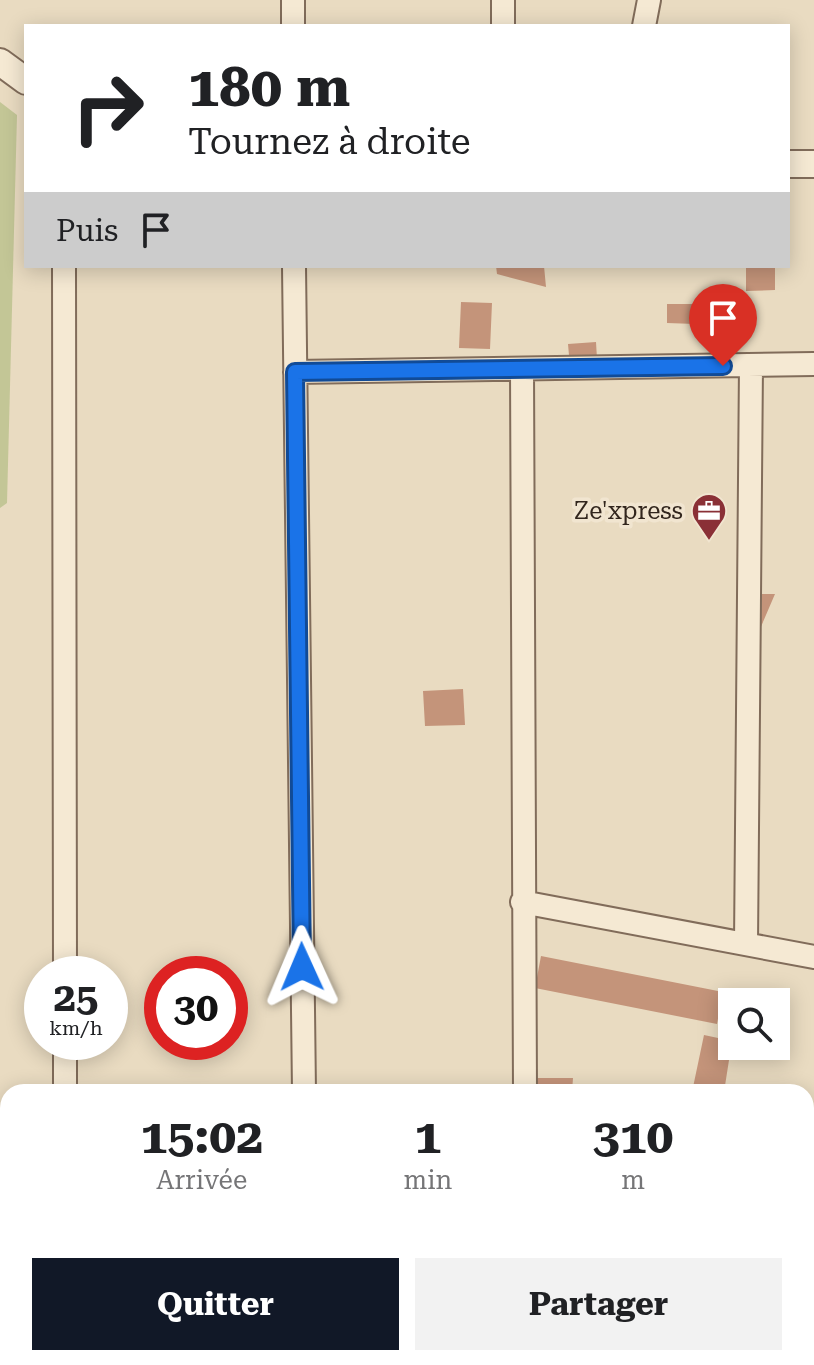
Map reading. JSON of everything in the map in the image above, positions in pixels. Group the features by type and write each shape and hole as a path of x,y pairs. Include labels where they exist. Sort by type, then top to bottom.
{"street":[{"path":"293,0 293,24"},
{"path":"503,0 503,24"},
{"path":"644,24 649,0"},
{"path":"0,62 24,80"},
{"path":"790,164 814,164"},
{"path":"64,268 65,956"},
{"path":"294,268 304,1084"},
{"path":"295,372 814,364"},
{"path":"746,944 751,365"},
{"path":"522,369 525,1084"},
{"path":"522,902 814,957"},
{"path":"65,1060 65,1084"}],"green space":[{"path":"0,102 17,115 7,503 0,508"}],"building":[{"path":"496,268 544,268 546,287 497,274"},
{"path":"746,268 775,268 775,290 746,291"},
{"path":"461,302 492,303 490,349 459,348"},
{"path":"667,304 695,304 695,324 667,323"},
{"path":"596,342 598,376 571,378 568,344"},
{"path":"758,594 775,594 757,636"},
{"path":"463,689 465,725 425,726 423,691"},
{"path":"541,956 718,991 718,1019 717,1024 535,988"},
{"path":"704,1035 718,1038 718,1060 729,1060 725,1084 694,1084"},
{"path":"537,1078 573,1078 573,1084 537,1084"}],"place":[{"name":"Ze'xpress","path":"709,542"}],"route":[{"path":"302,967 295,372 723,366"}]}
